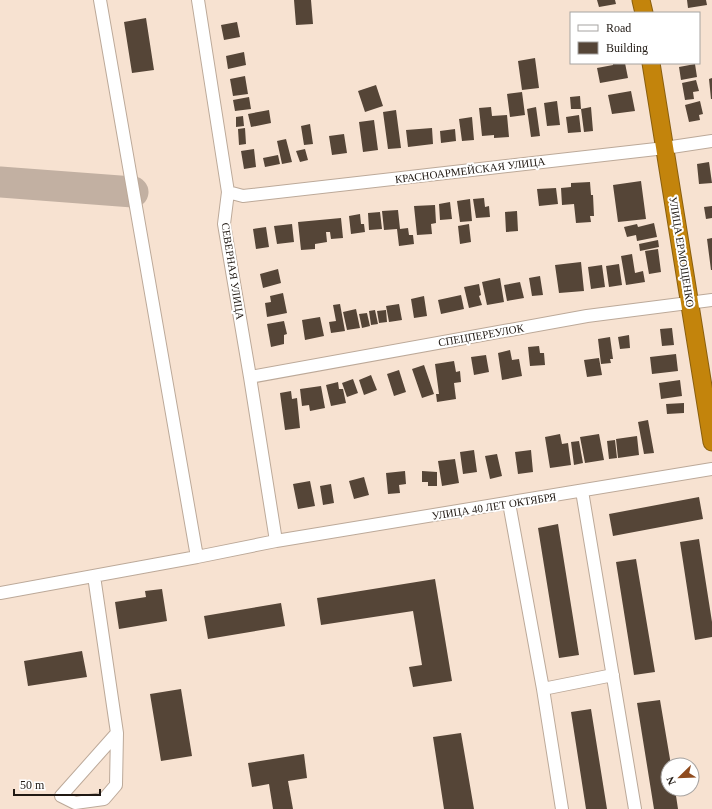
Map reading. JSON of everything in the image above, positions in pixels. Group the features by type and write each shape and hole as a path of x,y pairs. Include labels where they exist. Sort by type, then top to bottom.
{"highway":[{"path":"642,0 644,12"},
{"name":"УЛИЦА ЕРМОЩЕНКО","path":"651,64 712,442"}],"street":[{"path":"100,0 197,557"},
{"name":"СЕВЕРНАЯ УЛИЦА","path":"198,0 228,192 224,224 276,541"},
{"name":"КРАСНОАРМЕЙСКАЯ УЛИЦА","path":"228,192 243,196 665,148 712,141"},
{"name":"СПЕЦПЕРЕУЛОК","path":"250,377 587,316 712,300"},
{"name":"УЛИЦА 40 ЛЕТ ОКТЯБРЯ","path":"0,593 276,541 712,469"},
{"path":"582,491 635,809"},
{"path":"509,503 543,689 562,809"},
{"path":"94,576 117,733 116,785 104,799 75,803 61,796 117,733"},
{"path":"543,689 613,675"}],"building":[{"path":"294,0 311,0 313,24 296,25"},
{"path":"597,0 615,0 616,4 599,7"},
{"path":"687,0 706,0 707,5 688,8"},
{"path":"146,18 154,70 132,73 124,22"},
{"path":"237,22 240,37 224,40 221,25"},
{"path":"244,52 246,65 228,69 226,56"},
{"path":"535,58 539,88 522,90 518,61"},
{"path":"625,64 628,78 600,83 597,68"},
{"path":"695,64 697,77 681,80 679,67"},
{"path":"245,76 248,94 233,96 230,79"},
{"path":"712,78 712,99 711,99 709,79"},
{"path":"696,80 699,91 693,92 694,99 685,100 682,83"},
{"path":"376,85 383,106 365,112 358,91"},
{"path":"631,91 635,111 612,114 608,95"},
{"path":"522,92 525,115 510,117 507,94"},
{"path":"580,96 581,109 571,109 570,97"},
{"path":"249,97 251,109 235,111 233,100"},
{"path":"557,101 560,125 547,126 544,103"},
{"path":"700,101 703,114 699,115 700,120 689,122 685,105"},
{"path":"491,107 492,116 507,115 509,137 494,138 494,135 482,136 479,108"},
{"path":"536,107 540,136 531,137 527,109"},
{"path":"591,107 593,131 584,132 581,109"},
{"path":"269,110 271,123 251,127 248,114"},
{"path":"396,110 401,148 388,149 383,112"},
{"path":"579,115 581,132 568,133 566,117"},
{"path":"243,116 244,126 236,127 236,117"},
{"path":"472,117 474,140 462,141 459,119"},
{"path":"374,120 378,150 363,152 359,122"},
{"path":"310,124 313,144 304,145 301,126"},
{"path":"245,128 246,144 239,145 238,129"},
{"path":"432,128 433,144 408,147 406,130"},
{"path":"455,129 456,141 441,143 440,131"},
{"path":"344,134 347,153 332,155 329,136"},
{"path":"286,139 292,162 282,164 277,141"},
{"path":"254,149 256,167 244,169 241,151"},
{"path":"305,149 308,160 300,162 296,151"},
{"path":"278,155 280,164 265,167 263,158"},
{"path":"709,162 712,183 699,184 697,164"},
{"path":"641,181 646,219 618,222 613,185"},
{"path":"590,182 591,195 593,195 594,216 590,216 591,222 576,223 574,204 562,205 561,188 571,187 571,183"},
{"path":"556,188 558,204 539,206 537,189"},
{"path":"484,198 485,207 489,206 490,217 476,218 473,199"},
{"path":"470,199 472,221 460,222 457,201"},
{"path":"450,202 452,219 440,220 439,204"},
{"path":"435,205 436,223 431,224 432,234 417,235 414,206"},
{"path":"712,206 712,218 706,219 704,207"},
{"path":"398,210 400,229 408,228 409,235 413,235 414,244 399,246 397,229 384,230 382,211"},
{"path":"517,211 518,231 506,232 505,212"},
{"path":"380,212 382,229 369,230 368,213"},
{"path":"360,214 361,224 364,224 365,232 351,234 349,216"},
{"path":"341,218 343,238 331,239 330,232 326,232 327,242 315,244 315,249 301,250 298,222"},
{"path":"654,223 657,237 637,241 636,235 627,237 624,227 637,224 638,227"},
{"path":"292,224 294,242 277,244 274,226"},
{"path":"469,224 471,242 460,244 458,226"},
{"path":"266,227 269,247 256,249 253,229"},
{"path":"712,238 712,270 711,270 707,239"},
{"path":"658,240 659,247 640,251 639,244"},
{"path":"658,249 661,272 649,274 645,251"},
{"path":"632,254 635,273 643,271 645,282 626,285 621,256"},
{"path":"581,262 584,291 559,293 555,265"},
{"path":"619,264 622,285 609,287 606,266"},
{"path":"602,265 605,287 591,289 588,267"},
{"path":"278,269 281,283 263,288 260,274"},
{"path":"540,276 543,295 532,296 529,278"},
{"path":"500,278 504,302 487,305 482,282"},
{"path":"520,282 524,298 507,301 504,285"},
{"path":"479,284 481,295 479,296 482,305 469,308 464,287"},
{"path":"283,293 287,313 267,317 265,303 271,302 270,296"},
{"path":"461,295 464,309 441,314 438,300"},
{"path":"424,296 427,316 414,318 411,299"},
{"path":"340,304 345,331 331,333 329,322 336,321 333,305"},
{"path":"399,304 402,320 389,322 386,306"},
{"path":"356,309 360,328 347,330 343,312"},
{"path":"375,310 378,324 371,325 369,311"},
{"path":"386,310 387,322 379,323 377,311"},
{"path":"367,313 370,326 362,328 359,314"},
{"path":"320,317 324,336 305,340 302,320"},
{"path":"284,321 287,334 284,335 284,344 271,347 267,324"},
{"path":"672,328 674,345 662,346 660,329"},
{"path":"629,335 630,348 620,349 618,337"},
{"path":"610,337 613,359 610,359 611,363 601,364 598,339"},
{"path":"539,346 540,353 544,353 545,365 530,366 528,347"},
{"path":"510,350 512,360 519,359 522,376 502,380 498,353"},
{"path":"676,354 678,371 652,374 650,357"},
{"path":"486,355 489,372 474,375 471,357"},
{"path":"599,358 602,375 587,377 584,360"},
{"path":"454,361 456,372 460,371 461,382 454,383 456,399 437,402 436,394 439,394 435,364"},
{"path":"424,365 434,394 422,398 412,369"},
{"path":"399,370 406,392 394,396 387,374"},
{"path":"371,375 377,390 364,395 359,380"},
{"path":"353,379 358,393 347,397 342,383"},
{"path":"680,380 682,396 661,399 659,383"},
{"path":"338,382 339,389 343,389 346,403 331,406 326,385"},
{"path":"321,386 325,408 310,411 309,405 302,406 300,389"},
{"path":"291,391 292,399 297,398 300,428 285,430 280,393"},
{"path":"684,403 684,413 667,414 666,404"},
{"path":"648,420 654,453 644,454 638,422"},
{"path":"560,434 562,444 568,443 571,465 550,468 545,437"},
{"path":"599,434 604,460 585,463 580,437"},
{"path":"637,436 639,455 618,458 616,439"},
{"path":"615,440 617,458 609,459 607,441"},
{"path":"579,441 583,463 574,465 571,442"},
{"path":"474,450 477,472 463,474 460,452"},
{"path":"531,450 533,472 518,474 515,452"},
{"path":"497,454 502,476 490,479 485,456"},
{"path":"455,459 459,483 442,486 438,461"},
{"path":"405,471 406,484 399,485 400,493 388,494 386,473"},
{"path":"422,471 437,472 437,486 428,486 428,482 422,482"},
{"path":"364,477 369,495 354,499 349,481"},
{"path":"310,481 315,506 298,509 293,484"},
{"path":"331,484 334,503 323,505 320,486"},
{"path":"699,497 703,519 613,536 609,514"},
{"path":"558,524 579,655 559,658 538,528"},
{"path":"699,539 712,622 712,637 695,640 680,542"},
{"path":"636,559 655,672 634,675 616,562"},
{"path":"435,579 452,681 413,687 409,667 422,665 413,611 321,625 317,598"},
{"path":"162,589 167,621 119,629 115,602 146,597 145,591"},
{"path":"281,603 285,626 208,639 204,616"},
{"path":"82,651 87,677 28,686 24,661"},
{"path":"181,689 192,756 161,761 150,694"},
{"path":"660,700 670,757 660,757 660,797 676,797 678,809 654,809 637,703"},
{"path":"591,709 607,809 586,809 571,712"},
{"path":"461,733 474,809 444,809 433,737"},
{"path":"304,754 307,778 288,781 293,809 273,809 269,784 252,787 248,763"}],"taxiway":[{"path":"0,182 133,192"}]}
